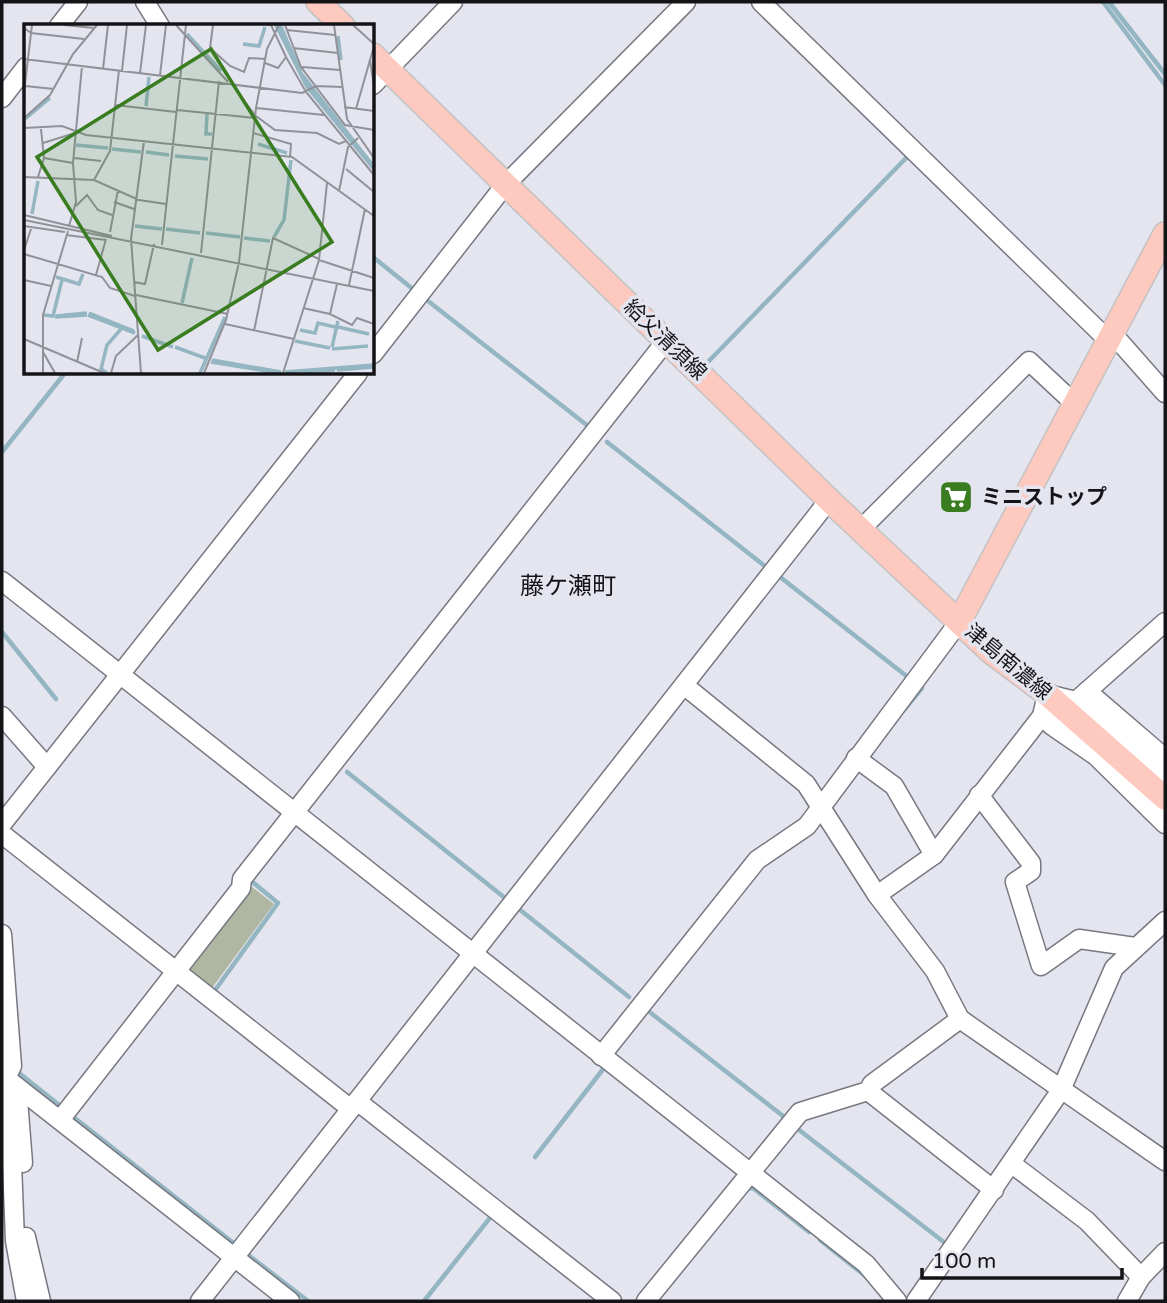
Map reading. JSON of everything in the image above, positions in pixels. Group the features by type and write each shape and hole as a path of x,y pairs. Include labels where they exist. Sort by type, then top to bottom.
{"main road":[{"path":"318,2 341,24"},
{"name":"給父清須線","path":"377,68 505,185 829,500 959,622"},
{"name":"津島南濃線","path":"1165,234 959,622 1044,705 1165,798"}],"street":[{"path":"61,24 78,2"},
{"path":"145,2 159,24"},
{"path":"377,68 453,2"},
{"path":"374,353 505,185 687,2"},
{"path":"761,2 910,140 1111,335 1165,393"},
{"path":"775,2 910,140"},
{"path":"2,98 24,70"},
{"path":"60,1120 240,888 242,879 666,341"},
{"path":"861,529 1028,361 1075,404"},
{"path":"2,824 357,374"},
{"path":"200,1301 829,500"},
{"path":"2,581 866,1264 897,1301"},
{"path":"601,1056 757,860 807,825 959,622"},
{"path":"877,895 934,855 1044,705 1082,696 1165,622"},
{"path":"685,686 806,784 877,895 935,971 960,1019 1165,1161"},
{"path":"1082,696 1165,758"},
{"path":"1082,696 1165,777"},
{"path":"1044,705 1051,725 1096,756 1165,824"},
{"path":"2,716 47,767"},
{"path":"856,758 894,786 934,855"},
{"path":"979,795 1031,863 1031,871 1015,882 1041,966 1079,939 1135,947"},
{"path":"2,834 175,971 612,1301"},
{"path":"916,1301 1061,1090 1114,968 1165,921"},
{"path":"2,934 12,1066 7,1079 15,1241 21,1298"},
{"path":"646,1301 800,1112 868,1091 872,1084 960,1019"},
{"path":"7,1079 290,1301"},
{"path":"7,1079 21,1121 27,1245 41,1301"},
{"path":"868,1091 994,1190"},
{"path":"1012,1164 1087,1221 1140,1277"},
{"path":"1127,1301 1140,1277 1165,1252"}],"green space":[{"path":"248,884 274,904 209,992 185,973"}],"waterway":[{"path":"1103,2 1165,85"},
{"path":"1109,2 1165,74"},
{"path":"708,362 909,155"},
{"path":"374,258 414,290"},
{"path":"428,301 588,426"},
{"path":"2,452 64,374"},
{"path":"607,442 766,567"},
{"path":"780,577 909,678"},
{"path":"2,632 56,699"},
{"path":"904,710 922,688"},
{"path":"347,772 505,898"},
{"path":"213,993 278,903 250,880"},
{"path":"519,909 629,997"},
{"path":"647,1010 783,1116"},
{"path":"535,1157 604,1068"},
{"path":"19,1073 63,1108"},
{"path":"71,1115 236,1245"},
{"path":"794,1126 945,1243"},
{"path":"745,1189 753,1188 809,1232"},
{"path":"424,1301 493,1214"},
{"path":"820,1240 869,1279"},
{"path":"247,1254 308,1301"}],"place":[{"name":"ミニストップ","path":"956,497"}],"district":[{"name":"藤ケ瀬町","path":"568,586"}]}
